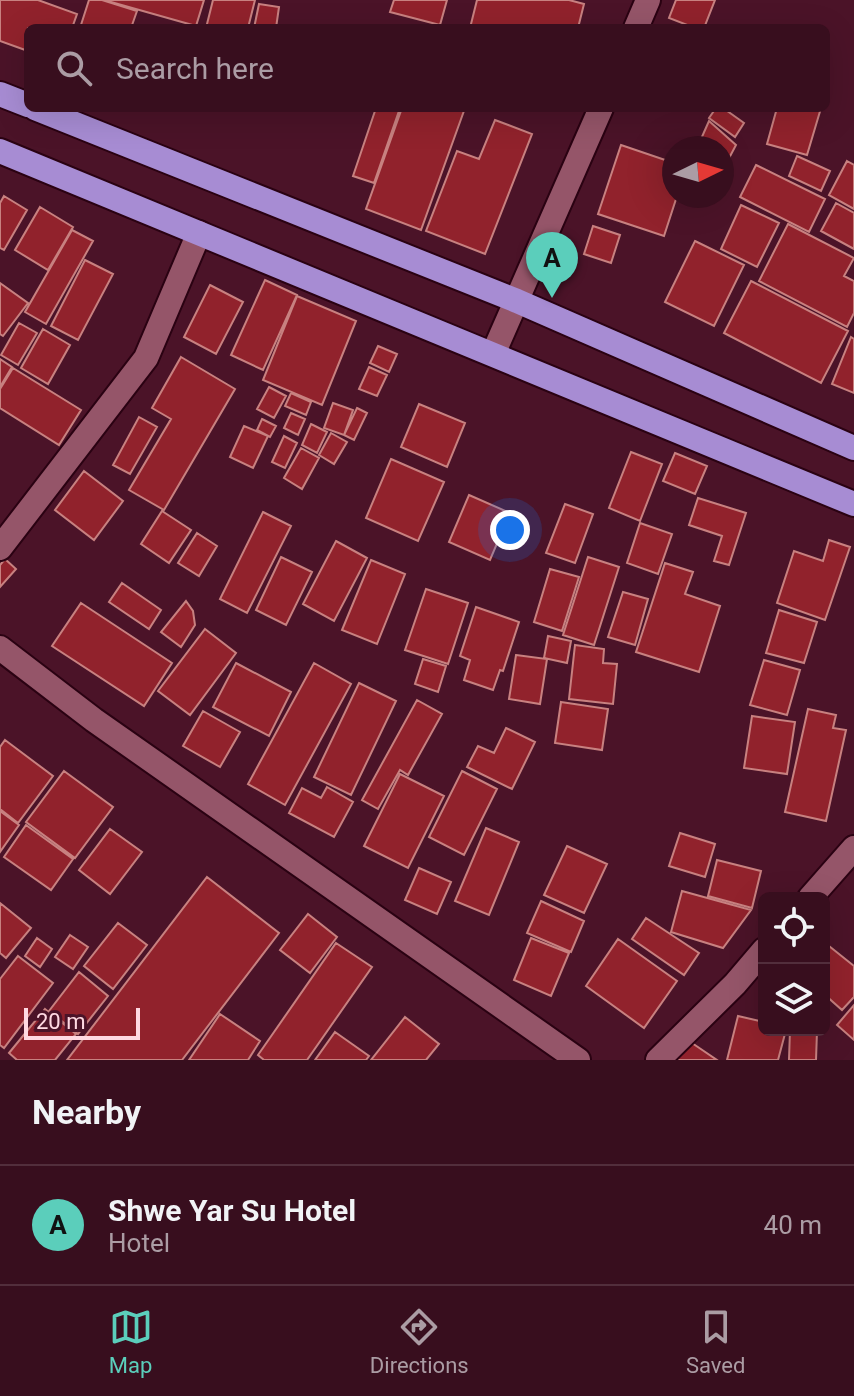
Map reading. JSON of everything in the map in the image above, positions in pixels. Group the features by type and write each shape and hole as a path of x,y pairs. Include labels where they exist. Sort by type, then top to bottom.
{"highway":[{"path":"0,94 24,103"},
{"path":"45,112 517,301 854,448"},
{"path":"0,151 854,504"}],"street":[{"path":"638,24 648,0"},
{"path":"493,354 599,112"},
{"path":"0,548 146,358 199,233"},
{"path":"0,648 94,720 578,1060"},
{"path":"815,892 854,848"},
{"path":"658,1060 758,957"}],"building":[{"path":"0,0 38,0 77,14 73,24 24,24 24,50 0,41"},
{"path":"89,0 102,0 137,11 132,24 81,24"},
{"path":"104,0 204,0 197,24"},
{"path":"213,0 255,0 249,24 207,24"},
{"path":"394,0 447,0 440,24 390,12"},
{"path":"477,0 569,0 584,4 579,24 471,24"},
{"path":"676,0 715,0 706,24 685,24 669,18"},
{"path":"259,4 279,7 277,24 255,24"},
{"path":"375,112 399,112 374,183 353,176"},
{"path":"401,112 464,112 421,230 366,209"},
{"path":"713,112 729,112 744,123 734,136 709,118"},
{"path":"776,112 820,112 807,155 767,144"},
{"path":"495,120 532,134 485,254 426,231 457,151 479,159"},
{"path":"709,121 726,136 702,136"},
{"path":"621,145 662,159 662,208 673,208 664,236 598,214"},
{"path":"797,156 830,171 821,191 789,176"},
{"path":"847,161 854,165 854,209 829,195"},
{"path":"756,165 825,199 809,232 740,197"},
{"path":"4,196 27,210 4,250 0,248 0,203"},
{"path":"836,203 854,213 854,249 821,231"},
{"path":"741,205 779,223 757,267 721,249"},
{"path":"40,207 73,227 48,270 15,250"},
{"path":"788,224 854,258 844,276 854,281 854,313 847,327 759,281"},
{"path":"593,226 620,235 611,263 584,254"},
{"path":"72,230 93,241 46,324 25,312"},
{"path":"695,241 744,265 714,326 665,302"},
{"path":"85,260 113,274 78,340 51,326"},
{"path":"265,280 297,295 263,370 231,355"},
{"path":"751,281 848,331 821,383 724,333"},
{"path":"0,283 28,303 3,336 0,334"},
{"path":"210,285 243,302 216,354 184,337"},
{"path":"297,296 356,321 322,405 263,380"},
{"path":"19,323 37,333 18,365 1,355"},
{"path":"43,329 70,345 48,384 21,368"},
{"path":"851,337 854,339 854,393 832,384"},
{"path":"378,346 397,354 389,372 370,363"},
{"path":"181,357 235,389 164,510 129,490 171,419 152,408"},
{"path":"0,359 12,367 0,387"},
{"path":"369,367 387,375 377,396 359,389"},
{"path":"13,368 81,410 59,445 0,408 0,389"},
{"path":"269,387 286,396 274,418 257,409"},
{"path":"291,393 311,402 306,415 285,406"},
{"path":"333,403 353,410 344,435 324,428"},
{"path":"419,404 465,423 447,467 401,447"},
{"path":"357,408 367,413 354,440 344,435"},
{"path":"291,413 305,419 298,435 284,428"},
{"path":"139,417 157,427 130,474 113,465"},
{"path":"262,419 276,426 270,437 257,430"},
{"path":"311,424 327,432 317,453 302,445"},
{"path":"244,426 268,436 253,468 230,457"},
{"path":"331,433 347,442 334,464 319,455"},
{"path":"284,436 297,443 285,468 272,462"},
{"path":"301,448 319,458 302,489 284,478"},
{"path":"631,452 662,464 640,521 609,508"},
{"path":"675,453 707,466 695,494 663,481"},
{"path":"391,459 444,482 418,541 366,518"},
{"path":"84,471 123,501 94,540 55,510"},
{"path":"469,495 510,513 490,560 449,542"},
{"path":"698,498 746,513 729,565 714,561 722,536 689,525"},
{"path":"565,504 593,514 575,563 546,553"},
{"path":"162,511 191,530 169,563 141,544"},
{"path":"263,512 291,526 247,613 220,599"},
{"path":"640,523 672,534 658,574 627,563"},
{"path":"197,533 217,546 199,576 178,563"},
{"path":"829,540 850,547 825,620 777,603 794,551 823,561"},
{"path":"336,541 367,558 334,621 303,604"},
{"path":"281,557 312,572 286,625 256,610"},
{"path":"588,557 619,567 594,645 563,635"},
{"path":"5,559 16,569 0,587 0,565"},
{"path":"371,560 405,574 377,644 342,630"},
{"path":"665,563 693,572 685,594 720,606 699,672 636,652"},
{"path":"550,569 579,577 562,631 534,622"},
{"path":"122,583 161,610 149,629 109,602"},
{"path":"426,589 468,603 448,664 405,650"},
{"path":"623,592 648,599 635,645 608,637"},
{"path":"186,601 193,611 195,625 181,647 161,632"},
{"path":"81,603 172,663 144,706 52,646"},
{"path":"476,607 519,622 503,671 500,670 493,690 464,680 470,660 460,656"},
{"path":"779,610 817,622 804,663 766,653"},
{"path":"205,629 236,653 190,715 158,691"},
{"path":"548,636 571,641 567,663 544,658"},
{"path":"575,645 604,649 603,663 617,664 613,704 569,699"},
{"path":"516,655 547,659 540,704 509,699"},
{"path":"423,659 446,666 438,692 415,684"},
{"path":"764,660 800,670 787,715 750,705"},
{"path":"236,663 291,692 269,736 213,707"},
{"path":"314,663 351,684 285,805 248,784"},
{"path":"359,683 396,701 351,795 314,777"},
{"path":"417,700 442,714 408,775 400,770 378,809 362,800"},
{"path":"561,702 608,709 602,750 555,743"},
{"path":"808,709 836,715 833,728 846,730 826,821 785,812"},
{"path":"203,711 240,732 220,767 183,746"},
{"path":"752,716 795,722 787,774 744,768"},
{"path":"506,728 535,742 512,789 467,767 478,746 494,753"},
{"path":"5,740 53,776 18,823 0,809 0,747"},
{"path":"64,771 113,807 75,858 26,822"},
{"path":"462,771 497,789 464,855 429,837"},
{"path":"400,774 444,796 408,868 364,846"},
{"path":"327,787 353,802 334,837 289,813 302,788 321,798"},
{"path":"0,811 19,825 0,852"},
{"path":"26,825 73,859 51,890 4,857"},
{"path":"486,828 519,842 489,915 455,901"},
{"path":"110,829 142,852 110,894 79,870"},
{"path":"680,833 715,844 705,877 669,866"},
{"path":"567,846 607,864 584,913 544,895"},
{"path":"717,860 761,871 752,908 708,896"},
{"path":"419,868 451,882 437,914 405,900"},
{"path":"207,877 279,933 182,1060 67,1060"},
{"path":"682,891 751,910 723,948 671,932"},
{"path":"541,901 584,921 571,952 527,933"},
{"path":"0,903 31,928 6,958 0,953"},
{"path":"308,914 337,937 310,973 280,950"},
{"path":"646,918 699,953 684,975 632,939"},
{"path":"118,923 147,945 113,989 84,966"},
{"path":"70,935 88,947 73,969 55,957"},
{"path":"37,938 52,949 40,967 25,956"},
{"path":"531,938 569,953 551,996 514,980"},
{"path":"618,939 677,981 644,1028 586,986"},
{"path":"336,943 372,967 307,1060 264,1060 258,1055"},
{"path":"830,947 854,966 854,997 842,1010 830,999"},
{"path":"18,956 53,983 4,1048 0,1045 0,979"},
{"path":"79,972 108,996 78,1034 49,1011"},
{"path":"854,1005 854,1040 837,1025"},
{"path":"45,1009 76,1034 55,1060 17,1060 9,1053"},
{"path":"220,1014 260,1041 248,1060 189,1060"},
{"path":"738,1016 758,1021 758,1036 784,1036 778,1060 727,1060"},
{"path":"405,1017 439,1044 426,1060 371,1060"},
{"path":"335,1032 369,1056 366,1060 315,1060"},
{"path":"790,1036 817,1036 816,1060 789,1060"},
{"path":"689,1041 717,1060 675,1060"}],"place":[{"name":"Shwe Yar Su Hotel","path":"552,298"}]}
